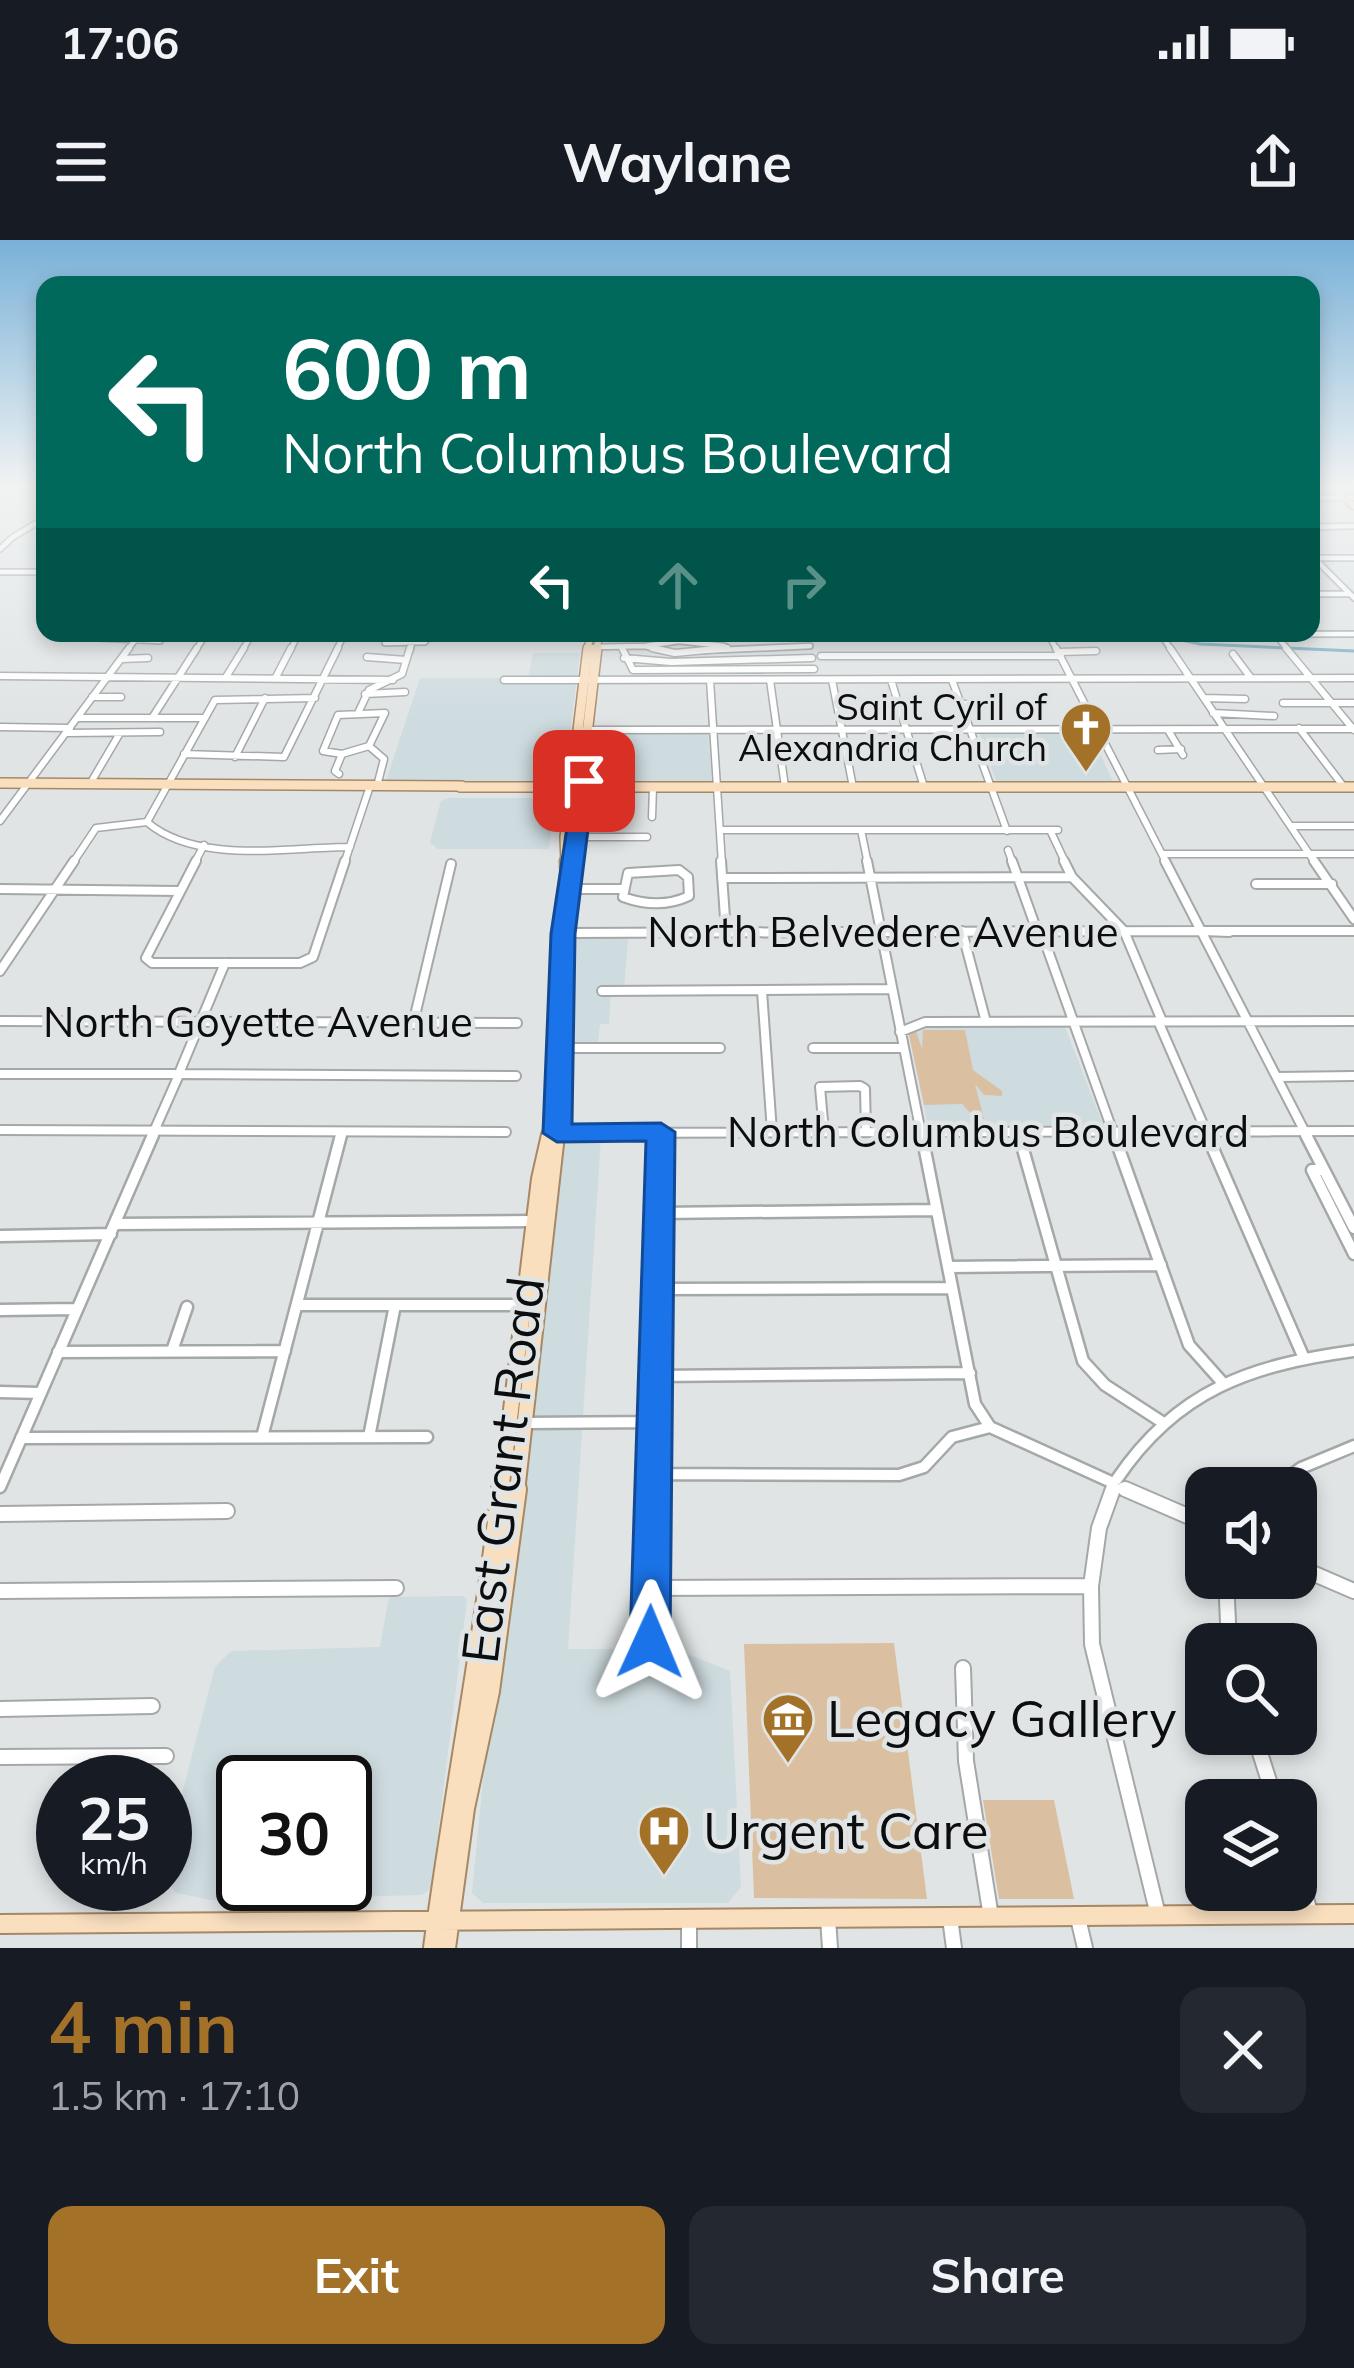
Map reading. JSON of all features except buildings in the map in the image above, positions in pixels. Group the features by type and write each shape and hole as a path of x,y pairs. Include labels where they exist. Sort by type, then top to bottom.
{"main road":[{"name":"East Grant Road","path":"433,1948 490,1691 526,1423 553,1133 571,837 593,642"},
{"path":"0,783 1349,787"},
{"path":"460,787 576,787"},
{"name":"East Grant Road","path":"571,837 569,807 576,787"},
{"path":"545,790 563,795 569,807"},
{"name":"East Grant Road","path":"446,1948 443,1918 484,1633 533,1221 553,1133 553,1022 560,992"},
{"path":"0,1924 1354,1914"}],"street":[{"path":"1320,564 1352,595"},
{"path":"0,572 36,572"},
{"path":"1320,572 1328,572"},
{"path":"1338,582 1354,582"},
{"path":"1320,594 1352,595"},
{"path":"1320,634 1354,634"},
{"path":"0,821 133,642"},
{"path":"152,718 201,642"},
{"path":"226,677 246,642"},
{"path":"276,677 294,642"},
{"path":"184,754 285,757 341,642"},
{"path":"385,642 425,642"},
{"path":"624,658 627,642"},
{"path":"593,647 667,642"},
{"path":"683,642 810,646"},
{"path":"811,642 829,680 854,788"},
{"path":"624,658 633,670 648,672 732,668 732,675 739,676 809,676 816,675 814,642"},
{"path":"1053,642 1354,1228"},
{"path":"1166,642 1354,919"},
{"path":"1282,642 1354,720"},
{"path":"358,713 365,694 402,674 412,643"},
{"path":"624,658 668,664 750,655 1096,651"},
{"path":"1233,654 1251,678"},
{"path":"368,657 406,660"},
{"path":"121,658 148,658"},
{"path":"0,676 393,680"},
{"path":"504,680 1352,679"},
{"path":"710,680 726,932"},
{"path":"770,680 785,787"},
{"path":"891,680 924,787"},
{"path":"952,680 1007,831"},
{"path":"1028,680 1034,693"},
{"path":"365,694 405,692"},
{"path":"92,697 121,697"},
{"path":"235,757 266,698"},
{"path":"147,822 217,699 315,698"},
{"path":"1204,698 1244,699"},
{"path":"1283,703 1354,703"},
{"path":"1336,703 1353,729"},
{"path":"961,704 992,704"},
{"path":"1213,712 1274,716"},
{"path":"385,713 369,746 342,754 323,750 338,715 385,713"},
{"path":"76,718 205,718"},
{"path":"0,727 160,733"},
{"path":"1299,728 1349,787"},
{"path":"584,730 1353,729"},
{"path":"1158,750 1182,752 1168,730"},
{"path":"90,784 120,733"},
{"path":"204,845 146,958 152,963 300,963 313,957 384,759 369,746"},
{"path":"339,774 335,771 342,754"},
{"path":"652,817 653,787"},
{"path":"147,822 160,836 204,845 350,848"},
{"path":"0,971 89,832 106,825 147,822"},
{"path":"1291,826 1354,826"},
{"path":"720,830 1054,831 1072,878 1124,931 1204,1132 1303,1356"},
{"path":"861,830 975,1405 990,1427 1185,1516"},
{"path":"571,837 646,837"},
{"path":"1008,850 1075,1021 1189,1345 1222,1382"},
{"path":"1164,854 1354,854"},
{"path":"412,1024 451,864"},
{"path":"679,870 688,875 689,896 675,903 628,901 624,889 631,871 679,870"},
{"path":"722,878 1072,878"},
{"path":"1256,884 1332,884"},
{"path":"0,889 179,892"},
{"path":"568,889 624,889"},
{"path":"962,931 986,1022"},
{"name":"North Belvedere Avenue","path":"563,933 1354,931"},
{"path":"1,1484 225,963"},
{"path":"602,991 891,988"},
{"path":"762,992 772,1132"},
{"name":"North Goyette Avenue","path":"0,1021 517,1023"},
{"path":"899,1032 926,1022 1354,1022"},
{"path":"558,1048 720,1048"},
{"path":"813,1048 903,1048"},
{"path":"0,1074 516,1076"},
{"path":"1277,1077 1354,1076"},
{"path":"824,1132 820,1087 860,1086 866,1089 869,1109 866,1132"},
{"path":"0,1130 506,1132"},
{"name":"North Columbus Boulevard","path":"553,1133 1354,1131"},
{"path":"262,1437 342,1132"},
{"path":"650,1642 661,1132"},
{"path":"1018,1132 1078,1350 1089,1370 1162,1422"},
{"path":"1324,1170 1312,1170 1354,1254"},
{"path":"659,1213 936,1210"},
{"path":"0,1236 318,1223 533,1221"},
{"path":"948,1267 1161,1265"},
{"path":"658,1289 952,1288"},
{"path":"297,1305 524,1305"},
{"path":"369,1437 395,1305"},
{"path":"172,1351 187,1306"},
{"path":"0,1310 76,1309"},
{"path":"58,1352 285,1351"},
{"path":"1158,1915 1092,1644 1091,1586 1099,1528 1115,1484 1162,1422 1222,1382 1303,1356 1354,1351"},
{"path":"655,1376 970,1373"},
{"path":"0,1392 40,1393"},
{"path":"526,1423 654,1422"},
{"path":"653,1474 899,1475 924,1467 952,1437 990,1427"},
{"path":"21,1438 427,1437"},
{"path":"1303,1467 1354,1445"},
{"path":"0,1514 226,1511"},
{"path":"1317,1575 1354,1591"},
{"path":"651,1588 1091,1586"},
{"path":"0,1591 396,1588"},
{"path":"963,1668 966,1761 991,1917"},
{"path":"0,1708 152,1706"},
{"path":"0,1757 36,1757"},
{"path":"1310,1911 1311,1916"},
{"path":"1078,1917 1084,1948"},
{"path":"828,1918 830,1948"},
{"path":"950,1918 954,1948"},
{"path":"689,1919 689,1948"}],"shaded area":[{"path":"533,653 580,653 564,781 386,781 420,678 528,678"},
{"path":"708,732 712,782 589,783 592,734"},
{"path":"979,733 1091,733 1113,782 997,783"},
{"path":"555,798 549,849 438,849 430,842 441,801"},
{"path":"577,936 628,939 624,988 611,989 609,1024 600,1024 598,1043 566,1043"},
{"path":"923,1027 1065,1027 1103,1125 928,1126 909,1035"},
{"path":"923,1030 965,1030 973,1070 1002,1091 1002,1096 984,1095 975,1084 984,1119 976,1119 962,1104 924,1105 909,1035 916,1031 922,1049"},
{"path":"601,1136 568,1649 674,1649 730,1671 741,1887 728,1903 483,1903 472,1893 516,1441 559,1137"},
{"path":"463,1596 467,1600 431,1888 422,1895 372,1896 372,1755 216,1755 216,1900 192,1896 192,1755 215,1667 231,1651 380,1647 389,1597"},
{"path":"894,1643 927,1899 754,1898 744,1644"},
{"path":"983,1800 1054,1800 1074,1899 999,1899"}],"waterway":[{"path":"1191,642 1354,651"}],"place":[{"name":"Saint Cyril of Alexandria Church","path":"1086,774"},
{"name":"Legacy Gallery","path":"788,1765"},
{"name":"Urgent Care","path":"664,1877"}],"route":[{"path":"584,781 563,934 557,1133 661,1132 650,1642"}]}
